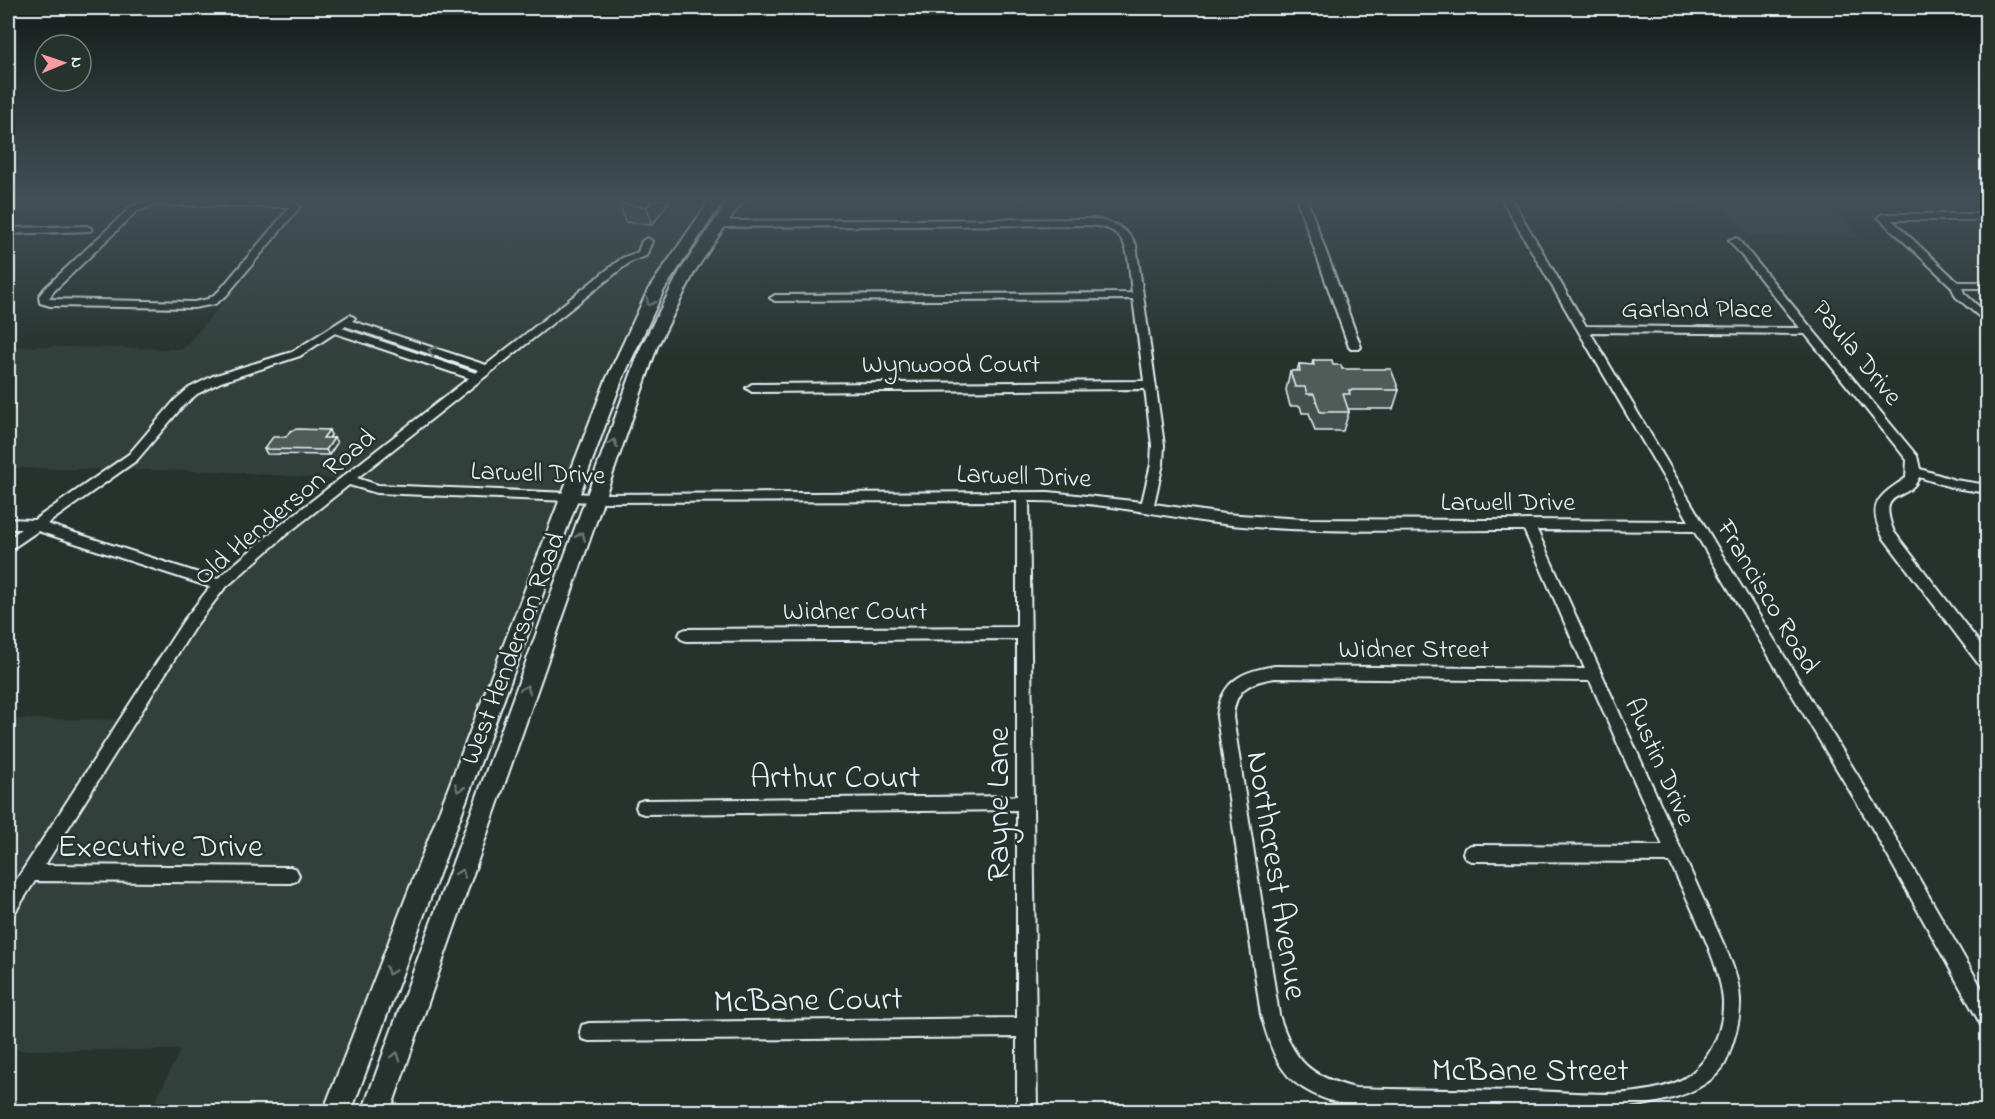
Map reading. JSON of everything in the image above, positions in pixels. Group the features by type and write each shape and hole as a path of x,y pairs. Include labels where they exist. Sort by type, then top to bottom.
{"main road":[{"name":"West Henderson Road","path":"376,1112 581,498 614,380 642,317 680,252"},
{"name":"West Henderson Road","path":"337,1112 581,498 635,381 660,319 699,252"}],"street":[{"path":"89,252 49,290 44,296 44,301 50,303 194,305 218,298 257,252"},
{"name":"Old Henderson Road","path":"8,908 189,624 219,585 282,531 482,373 626,260 643,252"},
{"path":"1132,252 1158,445 1157,464 1147,507"},
{"path":"1320,252 1354,347"},
{"name":"Francisco Road","path":"1538,252 1698,526 1881,828 1988,1018"},
{"name":"Paula Drive","path":"1744,252 1904,446 1913,459 1914,471"},
{"path":"1920,252 1988,321"},
{"path":"1955,285 1988,285"},
{"path":"775,298 1138,296"},
{"path":"8,545 133,456 179,403 193,391 218,379 289,357 342,323 482,373"},
{"name":"Garland Place","path":"1584,329 1810,331"},
{"name":"Wynwood Court","path":"752,388 1150,385"},
{"path":"1988,489 1954,484 1914,471 1912,480 1887,496 1881,506 1882,519 1888,534 1988,666"},
{"name":"Larwell Drive","path":"349,480 377,489 581,498 1049,496 1147,507 1224,519 1303,524 1698,526"},
{"name":"Rayne Lane","path":"1023,496 1027,1112"},
{"path":"8,524 35,525 219,585"},
{"name":"Austin Drive","path":"1528,525 1722,960 1731,986 1732,1022"},
{"name":"Widner Court","path":"686,635 1024,633"},
{"name":"Widner Street","path":"1237,685 1254,675 1275,672 1594,675"},
{"name":"Northcrest Avenue","path":"1237,685 1227,699 1225,717 1266,992 1278,1044 1297,1072"},
{"name":"Arthur Court","path":"644,807 1026,803"},
{"path":"1471,853 1675,854"},
{"name":"Executive Drive","path":"30,873 290,875"},
{"name":"McBane Street","path":"1297,1072 1310,1084 1324,1091 1355,1098 1608,1107 1655,1099 1690,1087 1715,1064 1732,1022"},
{"name":"McBane Court","path":"589,1032 1027,1027"}],"shaded area":[{"path":"267,252 682,252 633,361 353,1111 151,1111 180,1050 8,1050 8,719 129,720 211,598 347,480 215,471 8,468 8,346 183,349"}],"building":[{"path":"1313,360 1332,360 1333,365 1341,365 1342,369 1391,369 1399,390 1349,390 1350,394 1343,394 1349,412 1320,412 1314,394 1307,394 1305,387 1295,387 1290,371 1300,371 1299,364 1314,365"},
{"path":"297,429 329,430 323,438 334,438 326,450 264,449 273,437 286,437 290,431"}]}
